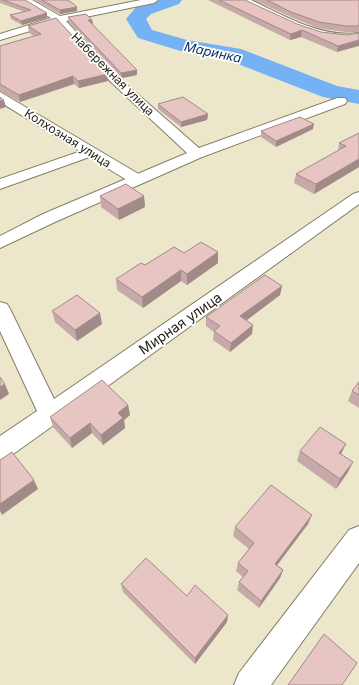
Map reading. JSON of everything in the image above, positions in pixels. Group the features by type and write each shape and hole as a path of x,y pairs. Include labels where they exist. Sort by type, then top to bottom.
{"street":[{"name":"Набережная улица","path":"26,0 59,19 115,80 197,154"},
{"path":"0,37 59,19 154,0"},
{"path":"244,0 323,35 343,38 359,36"},
{"name":"Колхозная улица","path":"0,96 136,180"},
{"path":"0,243 49,218 197,154 341,101"},
{"path":"0,184 90,152"},
{"name":"Мирная улица","path":"0,448 354,205"},
{"path":"0,309 50,415"},
{"path":"251,685 359,540"}],"building":[{"path":"3,0 25,0 47,13 21,21 10,15 31,10"},
{"path":"42,0 67,0 77,7 60,10"},
{"path":"219,0 245,0 297,24 321,32 347,35 359,33 359,40 338,46 302,30 291,34"},
{"path":"267,0 359,0 359,26 346,26 319,22 291,12"},
{"path":"86,14 92,20 88,20 137,70 121,73 68,17"},
{"path":"56,18 108,74 78,81 73,76 19,95 0,84 0,46 41,34 28,26"},
{"path":"183,97 208,114 181,122 158,104"},
{"path":"300,117 314,124 276,141 261,131"},
{"path":"359,133 359,159 316,184 296,174 346,146 339,143"},
{"path":"126,184 144,196 118,209 100,196"},
{"path":"201,242 218,252 187,274 181,270 142,297 116,279 141,263 145,265 174,247 184,253"},
{"path":"265,275 282,286 240,316 253,325 231,343 214,331 220,326 206,317"},
{"path":"77,295 100,313 75,330 52,311"},
{"path":"0,377 5,384 0,387"},
{"path":"102,380 128,405 118,413 123,418 101,435 90,423 70,438 50,417"},
{"path":"359,382 359,395 352,391"},
{"path":"320,427 346,444 339,453 353,462 340,479 300,451"},
{"path":"12,452 34,480 0,504 0,460"},
{"path":"271,485 312,515 275,564 283,570 261,601 239,582 248,571 238,563 254,543 235,527"},
{"path":"146,558 187,596 195,585 228,615 195,658 121,584"},
{"path":"324,634 357,663 342,685 288,685"}],"waterway":[{"name":"Маринка","path":"173,0 144,10 136,19 145,34 184,46 233,54 332,92 359,97"}]}
